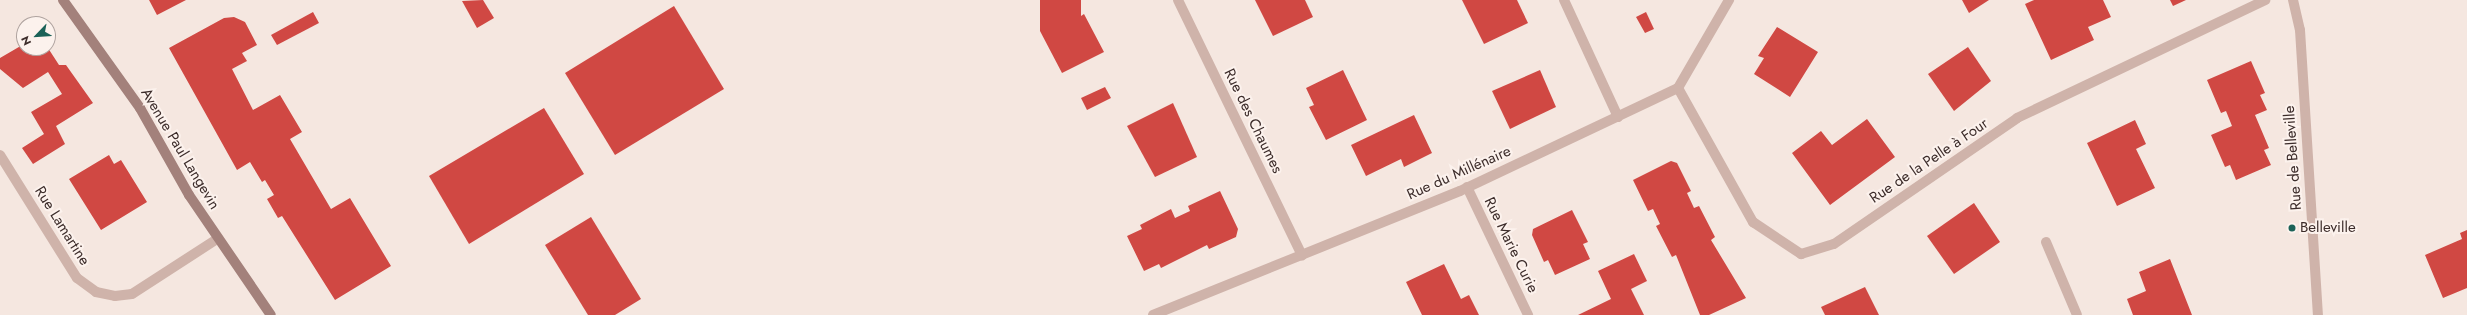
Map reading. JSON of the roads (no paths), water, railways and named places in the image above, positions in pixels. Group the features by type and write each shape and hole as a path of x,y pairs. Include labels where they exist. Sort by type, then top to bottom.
{"street":[{"name":"Avenue Paul Langevin","path":"63,0 140,108 218,239 271,315"},
{"name":"Rue des Chaumes","path":"1178,0 1302,255"},
{"path":"1564,0 1618,117"},
{"path":"1678,88 1729,0"},
{"name":"Rue de la Pelle à Four","path":"1678,88 1753,222 1801,254 1834,244 2017,118 2265,0"},
{"name":"Rue de Belleville","path":"2293,0 2300,30 2318,315"},
{"name":"Rue du Millénaire","path":"1153,315 1467,187 1678,88"},
{"name":"Rue Lamartine","path":"0,155 77,278 96,292 115,296 132,294 218,239"},
{"name":"Rue Marie Curie","path":"1467,187 1528,315"},
{"path":"2046,242 2077,315"}],"place":[{"name":"Belleville","path":"2292,228"}]}
